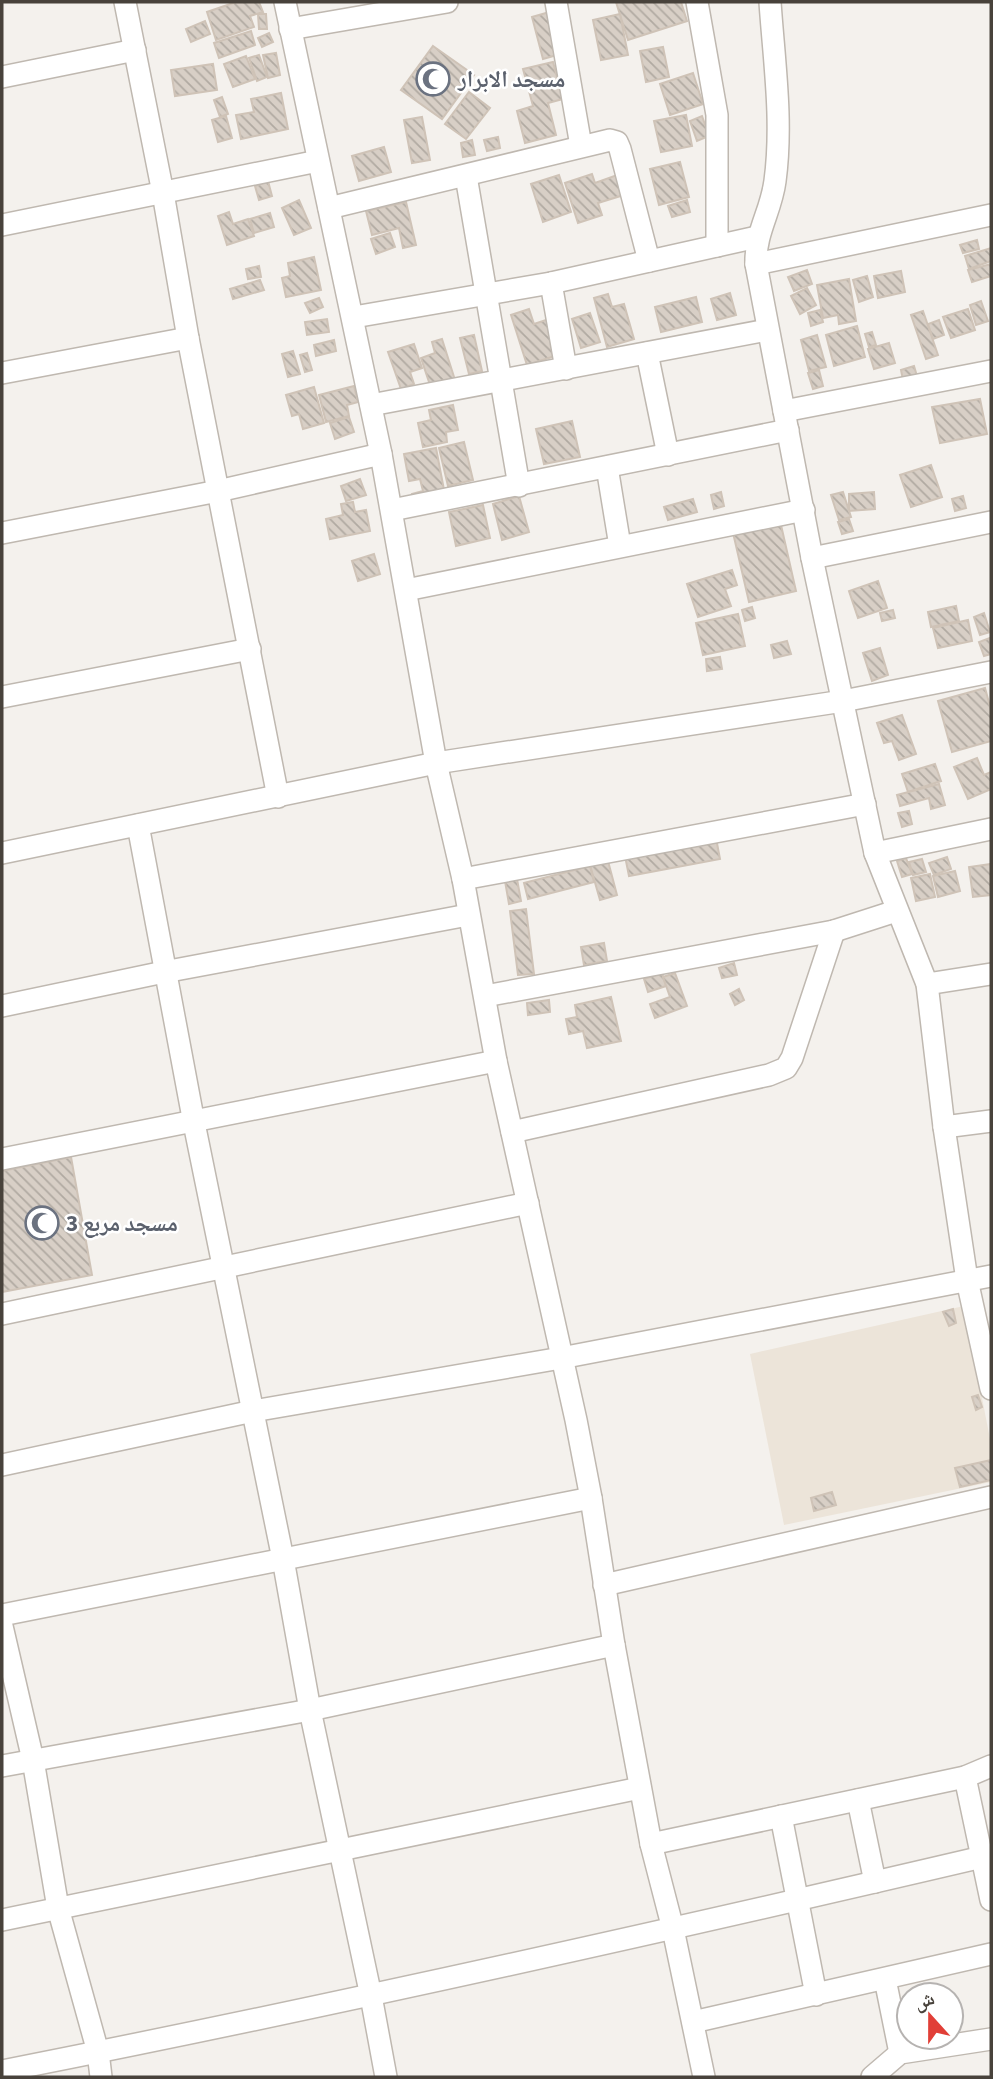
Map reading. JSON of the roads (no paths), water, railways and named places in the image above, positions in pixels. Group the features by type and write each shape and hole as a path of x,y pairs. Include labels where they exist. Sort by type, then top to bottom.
{"street":[{"path":"125,2 278,797"},
{"path":"285,2 354,317 392,510 436,763 463,879 496,1061 591,1498 614,1645 651,1844 673,1929 704,2077"},
{"path":"290,29 447,2"},
{"path":"556,2 581,146"},
{"path":"698,2 717,115 717,246"},
{"path":"769,2 779,116 778,144 775,182 769,209 757,237 756,264 812,558 875,853 927,984 944,1127 967,1280 991,1389"},
{"path":"2,77 135,50"},
{"path":"329,208 610,140 617,142 649,261"},
{"path":"2,225 318,161"},
{"path":"466,176 519,486"},
{"path":"756,264 991,215"},
{"path":"354,317 551,283 757,237"},
{"path":"551,283 566,369"},
{"path":"371,405 767,330"},
{"path":"2,373 188,338"},
{"path":"648,353 668,455"},
{"path":"392,510 668,455 786,421 991,371"},
{"path":"2,533 218,491 381,454"},
{"path":"607,467 620,546"},
{"path":"406,590 804,510"},
{"path":"812,558 991,523"},
{"path":"2,697 250,649"},
{"path":"2,853 436,763 843,701 991,672"},
{"path":"463,879 864,804"},
{"path":"138,825 164,972 283,1559 310,1710 386,2077"},
{"path":"875,853 991,829"},
{"path":"485,996 834,931 896,911"},
{"path":"2,1006 164,972 468,915"},
{"path":"512,1132 769,1075 786,1068 792,1058 834,931"},
{"path":"927,984 991,974"},
{"path":"2,1159 496,1061"},
{"path":"944,1127 991,1121"},
{"path":"2,1314 528,1203"},
{"path":"2,1465 253,1411 561,1357 991,1276"},
{"path":"604,1585 991,1497"},
{"path":"2,1615 591,1498"},
{"path":"2,1626 33,1760 58,1908 97,2052 101,2077"},
{"path":"2,1766 310,1710 614,1645"},
{"path":"651,1844 965,1777 991,1766"},
{"path":"965,1777 986,1856 991,1900"},
{"path":"2,1920 640,1788"},
{"path":"859,1800 875,1882"},
{"path":"781,1816 816,1995"},
{"path":"2,2071 371,1996 986,1856"},
{"path":"692,2022 991,1954"},
{"path":"885,1979 900,2053"},
{"path":"872,2077 900,2053 991,2039"}],"place":[{"name":"مسجد الابرار","path":"433,79"},
{"name":"مسجد مربع 3","path":"42,1223"}]}
